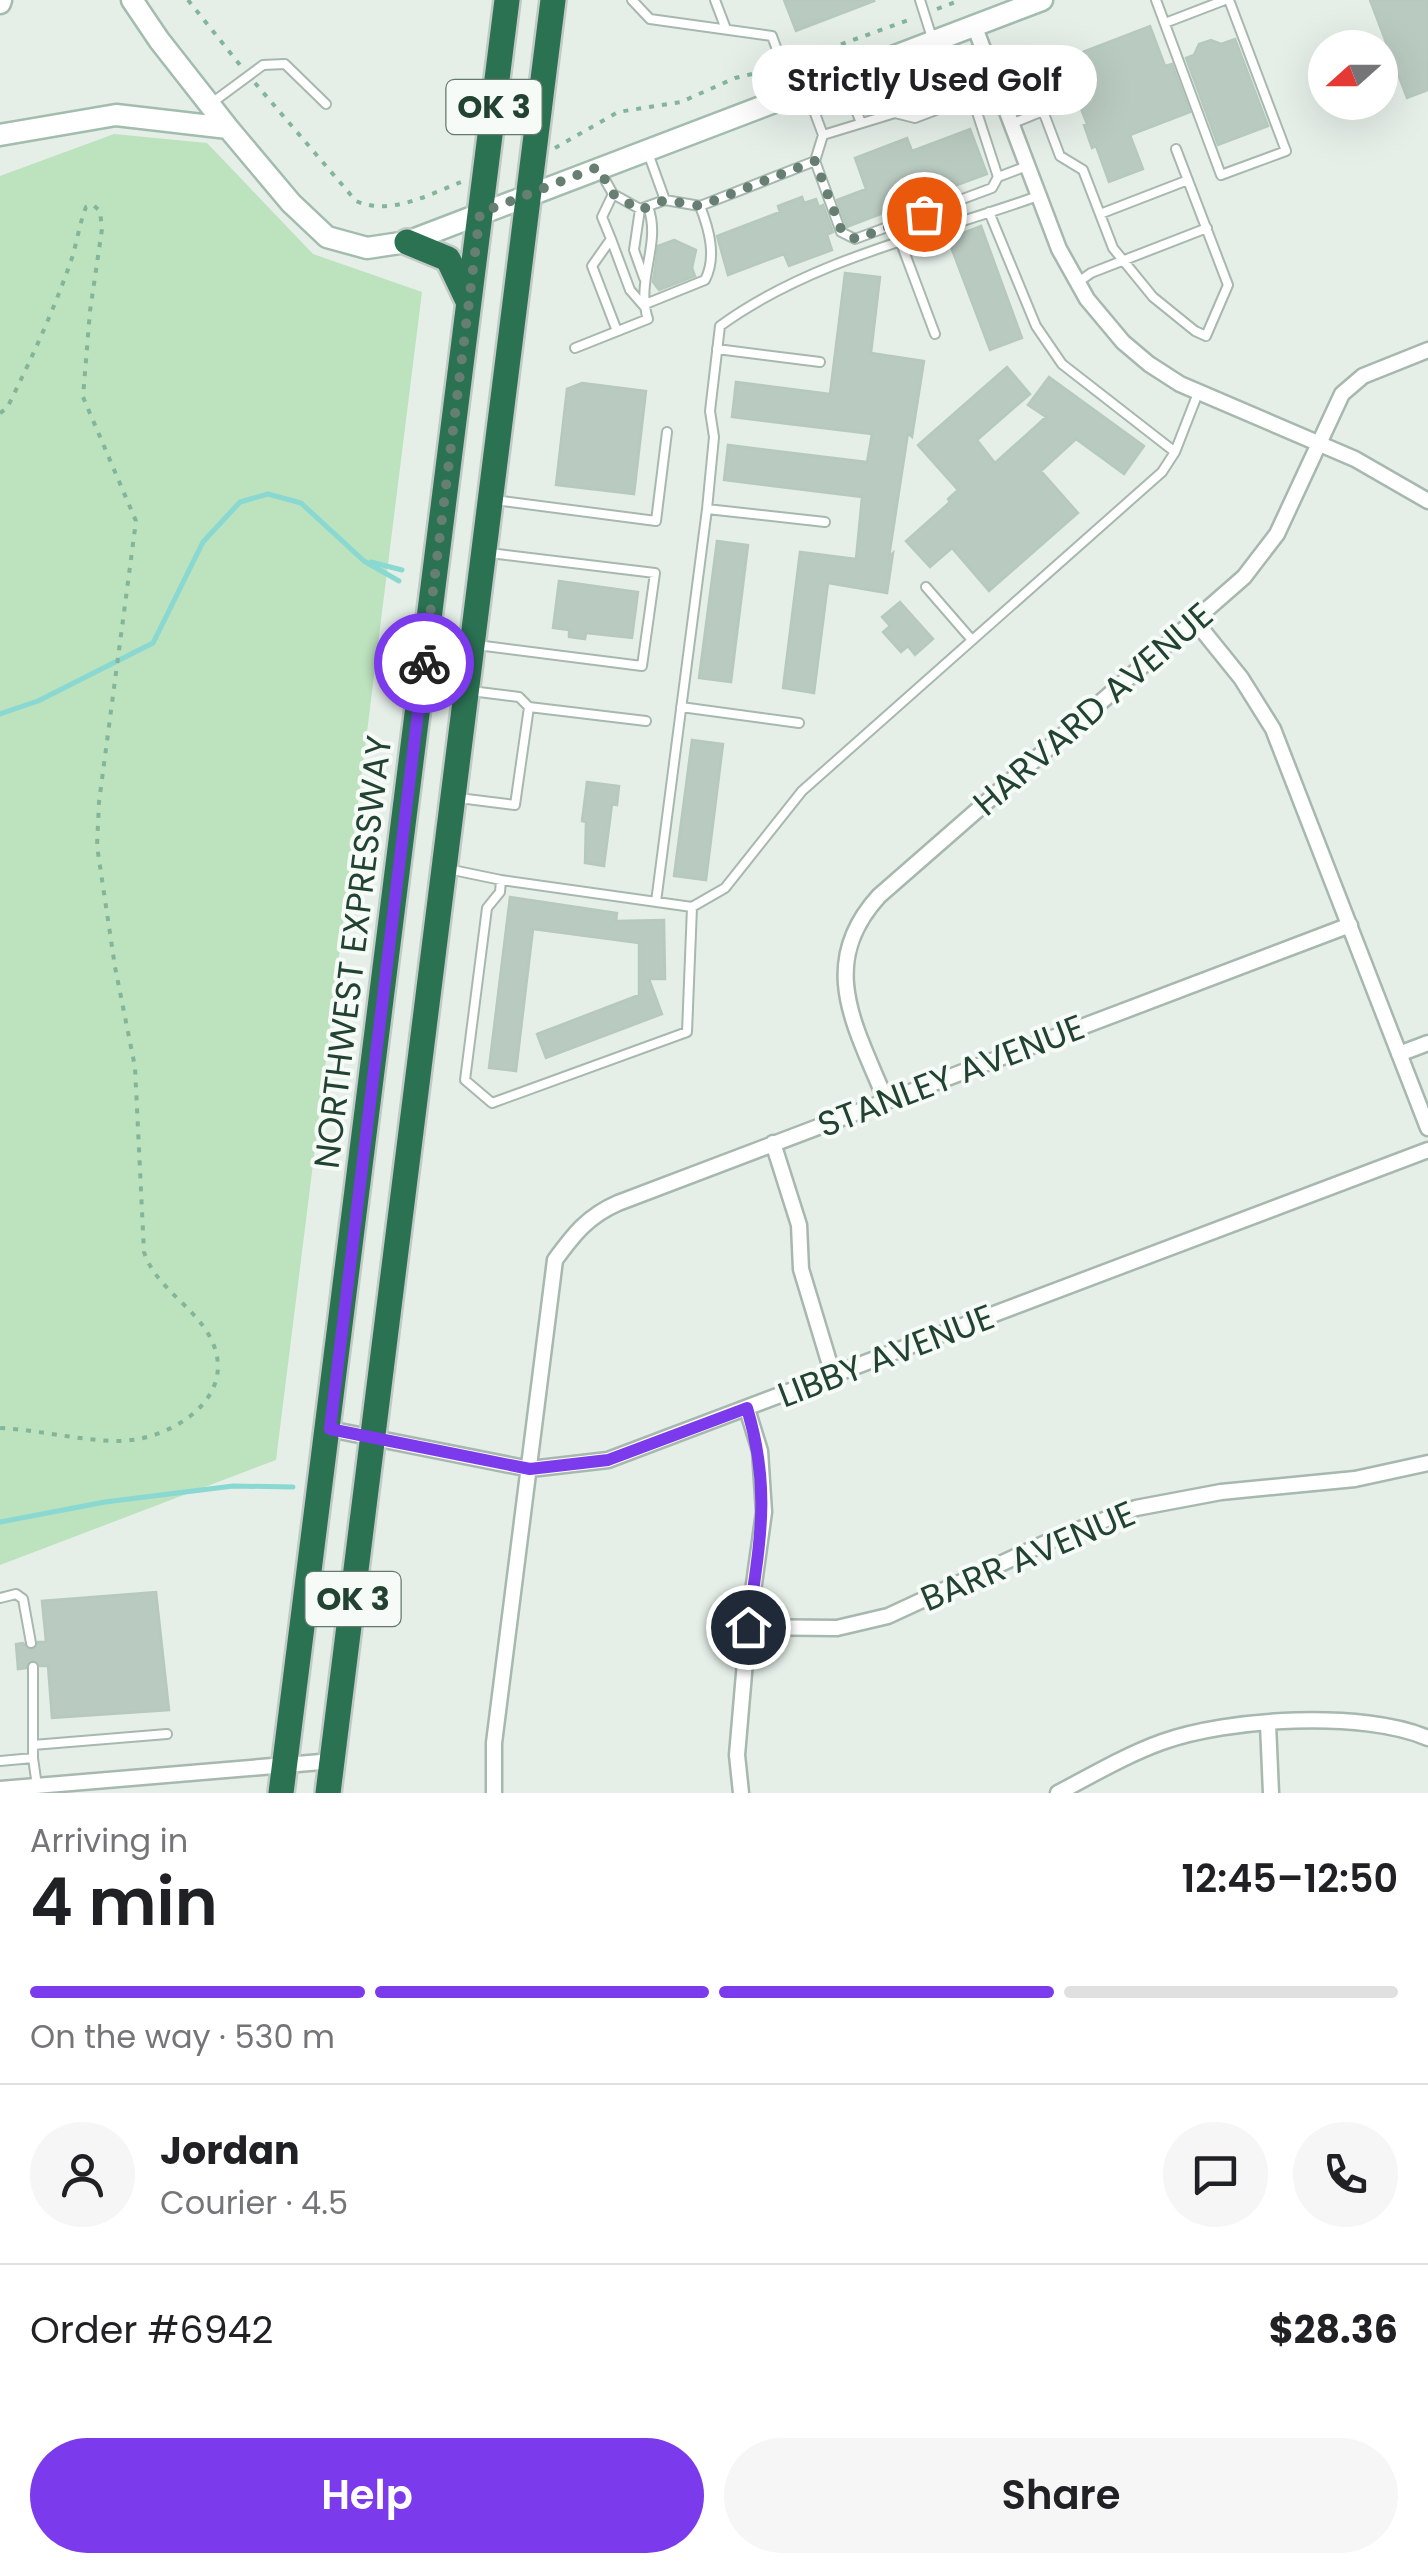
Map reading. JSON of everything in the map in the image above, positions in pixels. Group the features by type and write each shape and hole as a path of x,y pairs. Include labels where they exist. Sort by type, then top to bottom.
{"highway":[{"name":"NORTHWEST EXPRESSWAY","path":"281,1793 330,1429 507,0"},
{"name":"OK 3","path":"328,1793 553,0"},
{"path":"407,242 448,259 468,304"},
{"path":"399,862 444,868"}],"street":[{"path":"132,0 209,105 291,203 326,236 367,248 407,242 1042,0"},
{"path":"974,26 1059,249 1076,283 1123,342 1149,364 1198,393 1355,459 1428,501"},
{"path":"0,134 116,115 228,128"},
{"name":"HARVARD AVENUE","path":"886,1101 845,993 846,953 863,914 1195,621 1262,557 1294,500 1336,404 1352,383 1376,369 1428,350"},
{"path":"1195,621 1241,678 1273,728 1428,1128"},
{"name":"STANLEY AVENUE","path":"530,1469 554,1260 576,1230 600,1211 1350,925"},
{"path":"1399,1054 1428,1043"},
{"path":"773,1143 799,1225 802,1269 834,1375"},
{"name":"LIBBY AVENUE","path":"330,1429 530,1469 608,1460 1428,1150"},
{"path":"741,1793 737,1755 748,1627 764,1512 760,1451 747,1408"},
{"name":"BARR AVENUE","path":"748,1627 837,1628 888,1616 1054,1539 1136,1508 1221,1492 1355,1479 1428,1463"},
{"path":"494,1793 494,1743 530,1469"},
{"path":"1058,1793 1134,1753 1170,1739 1217,1728 1363,1722 1428,1738"},
{"path":"1268,1724 1271,1793"},
{"path":"0,1789 333,1761"}],"lane":[{"path":"632,0 650,19 772,36 823,135 815,161 842,232 856,239 992,188 998,177 1027,166"},
{"path":"715,0 726,30"},
{"path":"920,0 934,40"},
{"path":"1156,0 1221,175 1286,151 1227,0 1165,23"},
{"path":"876,62 895,113"},
{"path":"209,105 263,65 285,64 326,104"},
{"path":"843,75 861,123"},
{"path":"823,135 895,113 915,118 997,87"},
{"path":"972,97 998,177"},
{"path":"1011,124 1043,111 1060,156 1082,170 1113,248 1122,261 1153,297 1195,332 1206,336 1228,285 1176,149"},
{"path":"646,149 665,200"},
{"path":"644,208 665,200 700,206 815,161"},
{"path":"598,167 613,194 644,208 654,222 643,305"},
{"path":"1100,214 1188,180"},
{"path":"575,348 648,319 643,305 630,290 602,218 613,194"},
{"path":"656,902 714,437 710,411 720,326 757,299 901,243 1038,196"},
{"path":"643,305 704,280 710,260 709,230 700,206"},
{"path":"644,208 634,250 644,279"},
{"path":"994,211 1036,326 1062,364 1175,452"},
{"path":"1076,283 1091,273 1207,228"},
{"path":"610,239 592,266 617,331"},
{"path":"901,243 935,334"},
{"path":"717,349 820,362"},
{"path":"444,868 692,907 725,888 802,791 1162,472 1175,452 1198,393"},
{"path":"491,500 656,521 667,432"},
{"path":"706,508 826,522"},
{"path":"472,644 642,666 654,573 484,552"},
{"path":"926,587 972,640"},
{"path":"467,690 520,697 528,707 646,721"},
{"path":"453,797 515,805 528,707"},
{"path":"681,707 800,723"},
{"path":"501,880 500,892 487,908 465,1080 492,1103 687,1032 692,907"},
{"path":"0,1598 16,1594 23,1599 30,1643"},
{"path":"33,1667 33,1758 37,1786"},
{"path":"33,1744 167,1734"},
{"path":"0,1761 33,1758"}],"path":[{"path":"188,0 356,201 372,208 400,204 451,186"},
{"path":"936,9 961,0"},
{"path":"802,58 912,18"},
{"path":"577,136 618,112 682,102 735,78 766,72"},
{"path":"0,413 7,408 44,332 72,257 80,222 86,207 94,205 100,211 102,229 83,397 136,521 99,802 97,846 135,1067 144,1252 155,1276 209,1334 220,1359 220,1373 213,1395 192,1415 163,1430 120,1442 0,1428"}],"green space":[{"path":"114,134 207,143 313,254 422,292 276,1460 0,1565 0,176"}],"building":[{"path":"784,0 873,0 874,1 796,31"},
{"path":"1370,0 1428,0 1428,90 1407,98 1398,74 1398,30 1381,30"},
{"path":"1150,26 1165,66 1172,64 1190,112 1130,135 1143,169 1109,182 1096,146 1092,148 1084,125 1087,124 1062,60"},
{"path":"1235,39 1268,126 1218,145 1186,58 1194,55 1199,44 1211,40 1221,44"},
{"path":"970,129 987,174 919,199 922,205 906,211 904,205 847,227 837,200 866,189 855,158 907,138 912,151"},
{"path":"802,197 804,203 816,199 819,207 823,205 833,232 827,235 832,250 789,266 784,254 728,275 717,236 780,212 778,206"},
{"path":"981,226 1022,338 990,350 948,239"},
{"path":"674,240 696,250 692,268 695,276 659,290 653,282 658,246"},
{"path":"845,273 880,277 871,353 924,361 912,437 908,433 887,593 828,583 814,693 783,688 800,552 856,559 862,497 724,480 728,445 867,462 872,434 732,417 736,382 830,394"},
{"path":"1007,367 1030,394 977,440 995,463 1046,417 1028,405 1049,377 1144,446 1124,474 1076,439 1041,471 1078,513 989,591 952,548 930,567 906,541 958,490 918,445"},
{"path":"582,383 646,391 634,494 556,485 567,389"},
{"path":"717,541 748,545 731,682 699,678"},
{"path":"559,581 638,592 632,638 586,633 585,639 569,637 569,630 553,628"},
{"path":"900,602 933,639 915,655 908,646 901,652 883,632 890,626 882,617"},
{"path":"692,740 723,744 706,880 674,876"},
{"path":"587,782 619,786 617,805 612,804 604,866 585,863 586,822 582,821"},
{"path":"510,897 617,913 616,921 664,920 665,979 649,979 662,1014 546,1058 537,1034 639,995 639,943 533,929 516,1071 489,1068"},
{"path":"156,1592 169,1710 52,1718 48,1666 32,1660 26,1668 18,1669 16,1644 23,1643 31,1650 38,1642 46,1642 42,1601"}],"waterway":[{"path":"0,714 38,701 153,643 203,542 240,502 268,494 301,503 364,561 399,581"},
{"path":"371,562 402,570"},
{"path":"0,1522 105,1502 233,1486 293,1487"}],"way so far":[{"path":"424,663 480,213 598,167 613,194 640,210 665,200 700,206 815,161 842,232 856,239 924,214"}],"place":[{"name":"Strictly Used Golf","path":"924,214"}],"route":[{"path":"424,663 330,1429 530,1469 608,1460 747,1408 760,1451 764,1512 748,1627"}]}
